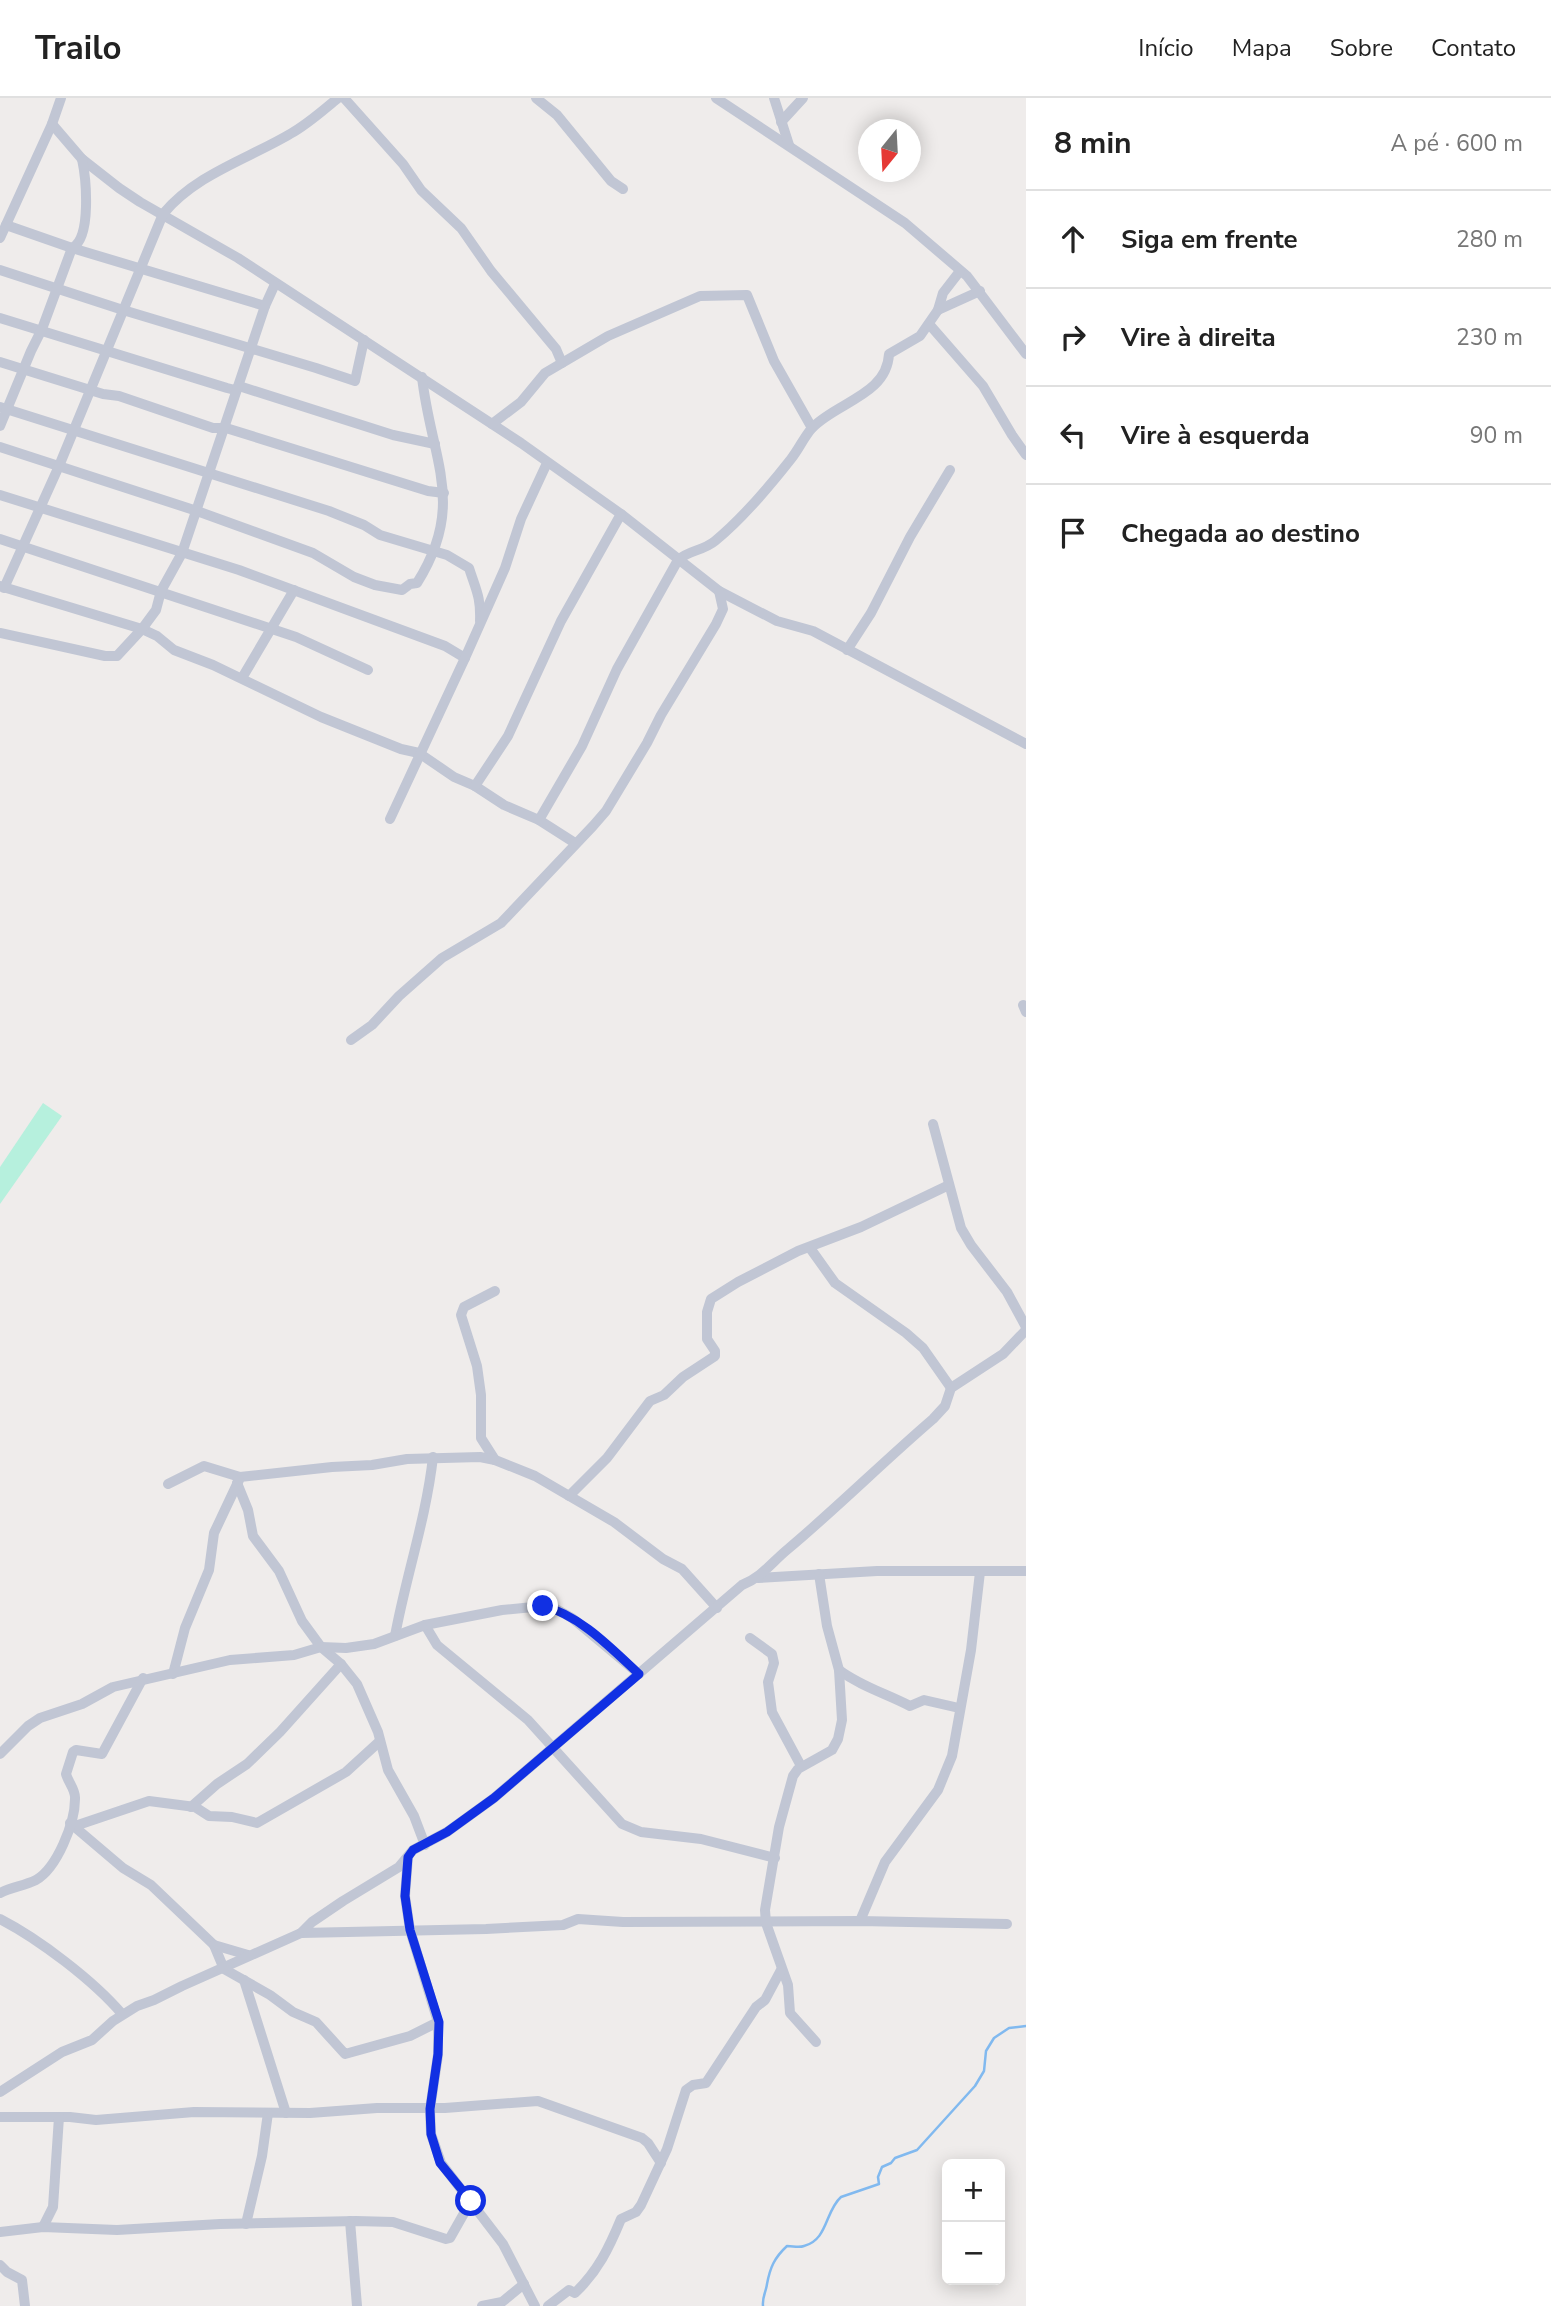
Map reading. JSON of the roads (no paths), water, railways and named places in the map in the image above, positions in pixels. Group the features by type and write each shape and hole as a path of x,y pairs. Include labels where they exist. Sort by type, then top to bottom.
{"street":[{"path":"0,238 52,124 61,98"},
{"path":"338,98 289,135 190,189 163,214 59,466 2,587 86,610 142,629 157,636 174,650 242,678 321,717 401,749 419,752 454,777 475,786 504,805 539,820 575,843"},
{"path":"344,98 403,164 421,190 461,228 491,271 556,349 562,363"},
{"path":"536,98 557,115 611,181 623,189"},
{"path":"716,98 905,223 981,291 1026,354"},
{"path":"774,98 789,145"},
{"path":"781,122 803,98"},
{"path":"52,124 82,159 140,202 238,258 492,424 621,514 719,592 778,621 813,631 1026,744"},
{"path":"0,426 4,408 42,330 72,248 81,240 86,179 82,159"},
{"path":"6,225 139,269 265,306"},
{"path":"0,270 355,381 364,340"},
{"path":"539,820 582,746 617,669 678,560 685,553 708,547 780,472 812,428 881,380 886,373 890,354 920,336 938,310 943,293 960,271"},
{"path":"0,633 105,656 117,656 142,629 156,610 162,591 182,553 265,306 275,284"},
{"path":"938,310 981,291"},
{"path":"492,424 521,402 545,373 608,336 700,296 726,297 741,293 747,295 750,300 774,362 812,428"},
{"path":"0,317 227,388 235,390 239,386"},
{"path":"929,324 983,386 1026,455"},
{"path":"0,362 91,391 119,396 213,428 226,428 428,491 444,493"},
{"path":"0,447 197,511 313,553 375,585 402,590 417,583 435,552 442,522 444,493 422,377"},
{"path":"239,386 393,435 435,444"},
{"path":"4,408 329,512 363,525 380,535 447,555 469,568 472,582 480,593 480,621"},
{"path":"390,819 505,568 521,519 547,463"},
{"path":"847,650 871,614 910,537 950,470"},
{"path":"0,495 239,570 445,646 465,658"},
{"path":"475,786 508,736 561,621 621,514"},
{"path":"0,539 296,637 368,670"},
{"path":"242,678 294,590"},
{"path":"351,1040 372,1025 399,996 442,958 501,923 606,811 716,624 723,609 719,592"},
{"path":"758,1578 771,1563 933,1419 945,1406 951,1388 1003,1354 1026,1329 1007,1292 961,1228 933,1124"},
{"path":"569,1496 607,1458 650,1401 664,1395 683,1377 715,1356 715,1351 707,1339 707,1312 712,1299 738,1282 799,1251 861,1227 949,1185"},
{"path":"810,1248 835,1283 906,1333 923,1349 951,1388"},
{"path":"495,1291 464,1307 461,1315 477,1366 481,1395 481,1438 495,1460"},
{"path":"168,1484 204,1466 239,1480 433,1457 480,1457 495,1460 535,1476 614,1522 663,1559 682,1569 717,1608"},
{"path":"395,1636 405,1585 425,1515 433,1457"},
{"path":"239,1480 253,1536 279,1571 302,1621 321,1647 341,1664 357,1684 379,1732 388,1770 414,1816 425,1845"},
{"path":"173,1674 185,1628 209,1570 214,1533 239,1480"},
{"path":"301,1933 343,1901 399,1867 413,1850 472,1815 554,1748 742,1585 758,1578 818,1574 913,1570 1026,1571"},
{"path":"860,1921 885,1862 938,1790 952,1756 971,1650 980,1572"},
{"path":"817,2042 790,2013 789,1988 765,1923 765,1910 779,1827 793,1776 801,1766 826,1755 835,1746 842,1720 839,1670 827,1626 818,1574"},
{"path":"0,1754 40,1718 82,1704 113,1687 143,1678 173,1674 230,1660 294,1654 321,1647 346,1648 374,1644 425,1625 502,1610 543,1606 556,1609 572,1618 639,1674"},
{"path":"425,1625 437,1645 528,1720 613,1815 629,1828 654,1835 679,1835 701,1839 775,1858"},
{"path":"750,1638 772,1654 774,1663 768,1682 772,1712 801,1766"},
{"path":"191,1807 217,1784 247,1764 280,1732 341,1664"},
{"path":"839,1670 859,1685 886,1693 911,1706 922,1700 960,1709"},
{"path":"0,1893 35,1880 47,1872 56,1860 73,1824 76,1800 66,1774 74,1752 76,1750 102,1754 143,1678"},
{"path":"73,1824 119,1813 146,1802 161,1801 198,1808 209,1816 232,1817 257,1823 346,1772 380,1741"},
{"path":"73,1824 123,1868 151,1885 214,1945 224,1969 293,2012 316,2022 345,2054 410,2036 439,2022"},
{"path":"408,1857 405,1896 410,1930 439,2022 439,2046 430,2109 431,2134 440,2163 503,2244 535,2306"},
{"path":"0,1919 17,1928 85,1978 105,1994 122,2014"},
{"path":"0,2092 62,2052 92,2040 122,2014 137,2006 301,1933 563,1925 578,1919 1007,1924"},
{"path":"214,1945 248,1955"},
{"path":"548,2306 565,2291 575,2293 583,2285 606,2256 621,2219 639,2209 661,2163 686,2090 693,2085 706,2083 756,2007 765,2000 781,1970"},
{"path":"244,1980 286,2113"},
{"path":"0,2117 96,2120 194,2112 286,2113 377,2108 430,2109 538,2102 642,2138 661,2163"},
{"path":"246,2224 262,2156 268,2113"},
{"path":"43,2227 52,2207 59,2117"},
{"path":"0,2232 43,2227 117,2230 350,2221 393,2222 446,2239 450,2238 471,2201"},
{"path":"350,2221 356,2306"},
{"path":"0,2264 7,2272 23,2280 25,2306"},
{"path":"482,2306 502,2302 524,2284"}],"waterway":[{"path":"763,2306 771,2268 783,2250 787,2246 800,2247 812,2243 822,2232 841,2197 879,2184 878,2177 882,2167 895,2158 917,2150 975,2086 984,2071 986,2051 994,2038 1009,2028 1026,2026"}]}
